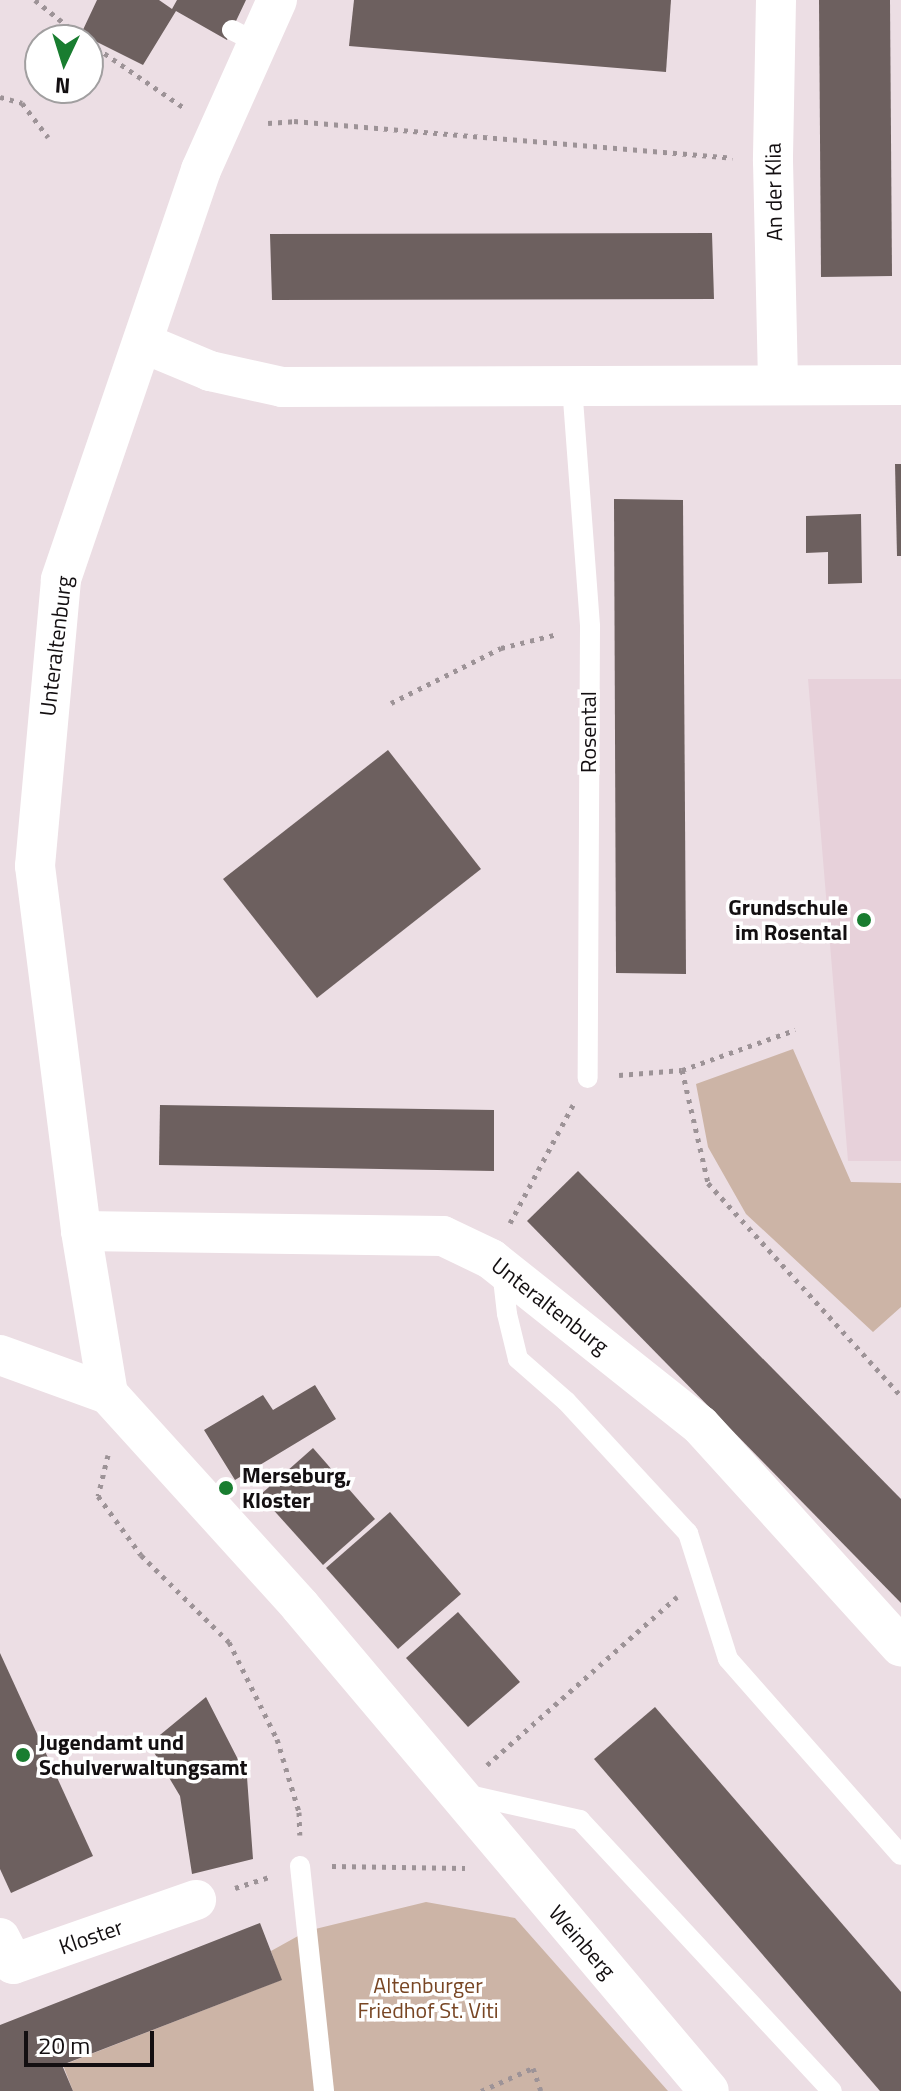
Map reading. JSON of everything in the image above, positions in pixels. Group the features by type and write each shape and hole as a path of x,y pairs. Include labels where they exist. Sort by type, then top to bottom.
{"street":[{"name":"Unteraltenburg","path":"108,1394 81,1231 35,866 40,776 61,580 217,130 244,36 277,0"},
{"name":"An der Klia","path":"776,0 773,161 778,385"},
{"path":"143,343 210,371 282,387 901,385"},
{"name":"Unteraltenburg","path":"81,1231 443,1236 496,1262 700,1425 901,1647"},
{"path":"0,1355 108,1394 300,1606 456,1792"},
{"name":"Weinberg","path":"456,1792 709,2091"},
{"name":"Kloster","path":"0,1938 13,1964 196,1900"}],"lane":[{"name":"Rosental","path":"572,386 590,626 588,1078"},
{"path":"496,1262 518,1359 566,1401 688,1533 728,1659 901,1855"},
{"path":"456,1792 580,1820 832,2091"},
{"path":"300,1866 324,2091"}],"path":[{"path":"35,0 65,24"},
{"path":"104,53 217,130"},
{"path":"0,97 22,103 48,137"},
{"path":"259,124 294,121 773,161"},
{"path":"391,703 501,648 590,626"},
{"path":"496,1262 588,1078 682,1070 795,1030"},
{"path":"682,1070 708,1183 901,1396"},
{"path":"137,1426 108,1454 98,1496 141,1555 229,1642 277,1739 299,1812 300,1866"},
{"path":"456,1792 701,1575"},
{"path":"196,1900 300,1866 452,1865 529,1881"},
{"path":"481,2091 533,2068 541,2091"}],"shaded area":[{"name":"Grundschule im Rosental","path":"808,679 901,679 901,1161 848,1161"}],"green space":[{"path":"793,1049 851,1182 901,1183 901,1307 873,1332 746,1214 708,1147 696,1084"},
{"name":"Altenburger Friedhof St. Viti","path":"426,1902 515,1918 668,2091 73,2091 63,2065 281,1980 271,1951 307,1931"}],"building":[{"path":"97,0 159,0 172,9 177,0 246,0 227,40 176,11 143,65 104,46 104,24 86,24"},
{"path":"354,0 671,0 666,72 349,46"},
{"path":"819,0 890,0 892,276 821,277"},
{"path":"712,233 714,299 272,300 270,234"},
{"path":"895,464 901,464 901,556 897,556"},
{"path":"614,499 683,500 686,974 616,973"},
{"path":"861,514 862,583 828,584 828,552 806,553 806,516"},
{"path":"388,750 481,869 317,998 223,879"},
{"path":"160,1105 494,1110 494,1171 159,1165"},
{"path":"578,1171 901,1499 901,1603 527,1221"},
{"path":"315,1385 336,1419 235,1480 204,1430 263,1395 273,1410"},
{"path":"313,1448 375,1519 323,1565 260,1495"},
{"path":"390,1512 461,1594 398,1649 326,1568"},
{"path":"458,1612 520,1682 468,1727 406,1658"},
{"name":"Jugendamt und Schulverwaltungsamt","path":"0,1653 93,1856 11,1893 0,1869"},
{"path":"206,1697 247,1777 253,1859 192,1874 180,1796 149,1744"},
{"path":"655,1707 901,1992 901,2091 880,2091 594,1759"},
{"path":"260,1923 282,1980 62,2065 73,2091 0,2091 0,2025"}],"place":[{"name":"Grundschule im Rosental","path":"864,920"},
{"name":"Merseburg, Kloster","path":"226,1488"},
{"name":"Jugendamt und Schulverwaltungsamt","path":"23,1755"}]}
